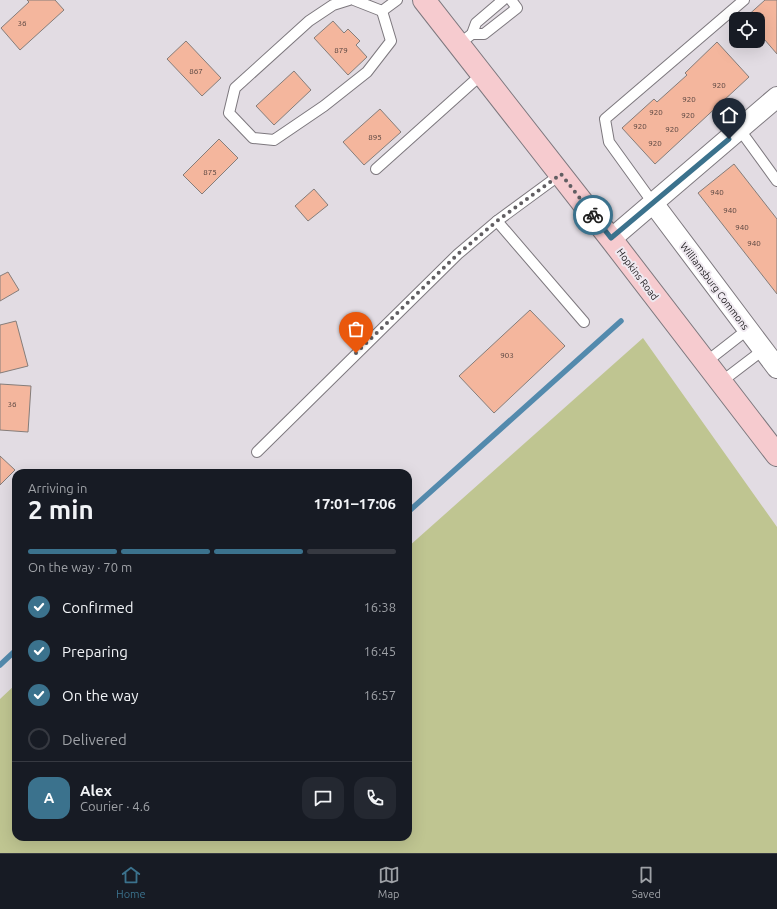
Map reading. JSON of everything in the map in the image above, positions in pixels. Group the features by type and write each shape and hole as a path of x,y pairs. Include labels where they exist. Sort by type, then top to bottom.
{"street":[{"name":"Hopkins Road","path":"424,0 465,39 482,74 611,238 777,455"},
{"path":"611,238 777,97"},
{"name":"Williamsburg Commons","path":"654,203 747,330 777,368"}],"lane":[{"path":"349,0 333,5 309,21 235,88 229,113 253,138 274,140 324,106 367,72 391,41 382,12 354,0"},
{"path":"382,12 398,0"},
{"path":"465,39 476,23 503,0"},
{"path":"654,203 609,142 605,120 744,0"},
{"path":"465,39 484,34 514,4"},
{"path":"376,169 482,74"},
{"path":"740,130 777,181"},
{"path":"257,452 458,254 497,221 561,174"},
{"path":"497,221 584,322"},
{"path":"706,362 747,330"},
{"path":"721,382 763,350"}],"green space":[{"path":"643,338 777,527 777,853 0,853 0,699 12,688 12,841 412,841 412,543"}],"building":[{"path":"27,0 55,0 64,10 20,50 1,28 29,2"},
{"path":"765,0 777,0 777,54 765,40 765,12 752,12"},
{"path":"333,21 344,33 348,29 360,41 356,45 367,57 348,75 314,38"},
{"path":"186,41 221,78 202,96 167,59"},
{"path":"717,42 749,77 655,164 622,128 654,99 657,102 687,75 685,73"},
{"path":"294,71 311,90 274,125 256,106"},
{"path":"380,109 401,132 364,165 343,142"},
{"path":"219,139 238,158 202,194 183,175"},
{"path":"734,164 777,219 777,294 698,193"},
{"path":"314,189 328,205 308,221 295,206"},
{"path":"8,272 19,290 0,301 0,276"},
{"path":"530,310 565,346 494,413 459,376"},
{"path":"16,321 28,366 0,373 0,325"},
{"path":"0,384 31,386 28,432 0,430"},
{"path":"0,456 14,469 12,469 12,473 0,485"}],"waterway":[{"path":"412,508 621,321"},
{"path":"0,665 12,654"}],"way so far":[{"path":"356,353 458,254 497,221 561,174 593,215"}],"route":[{"path":"593,215 611,238 729,139"}]}
